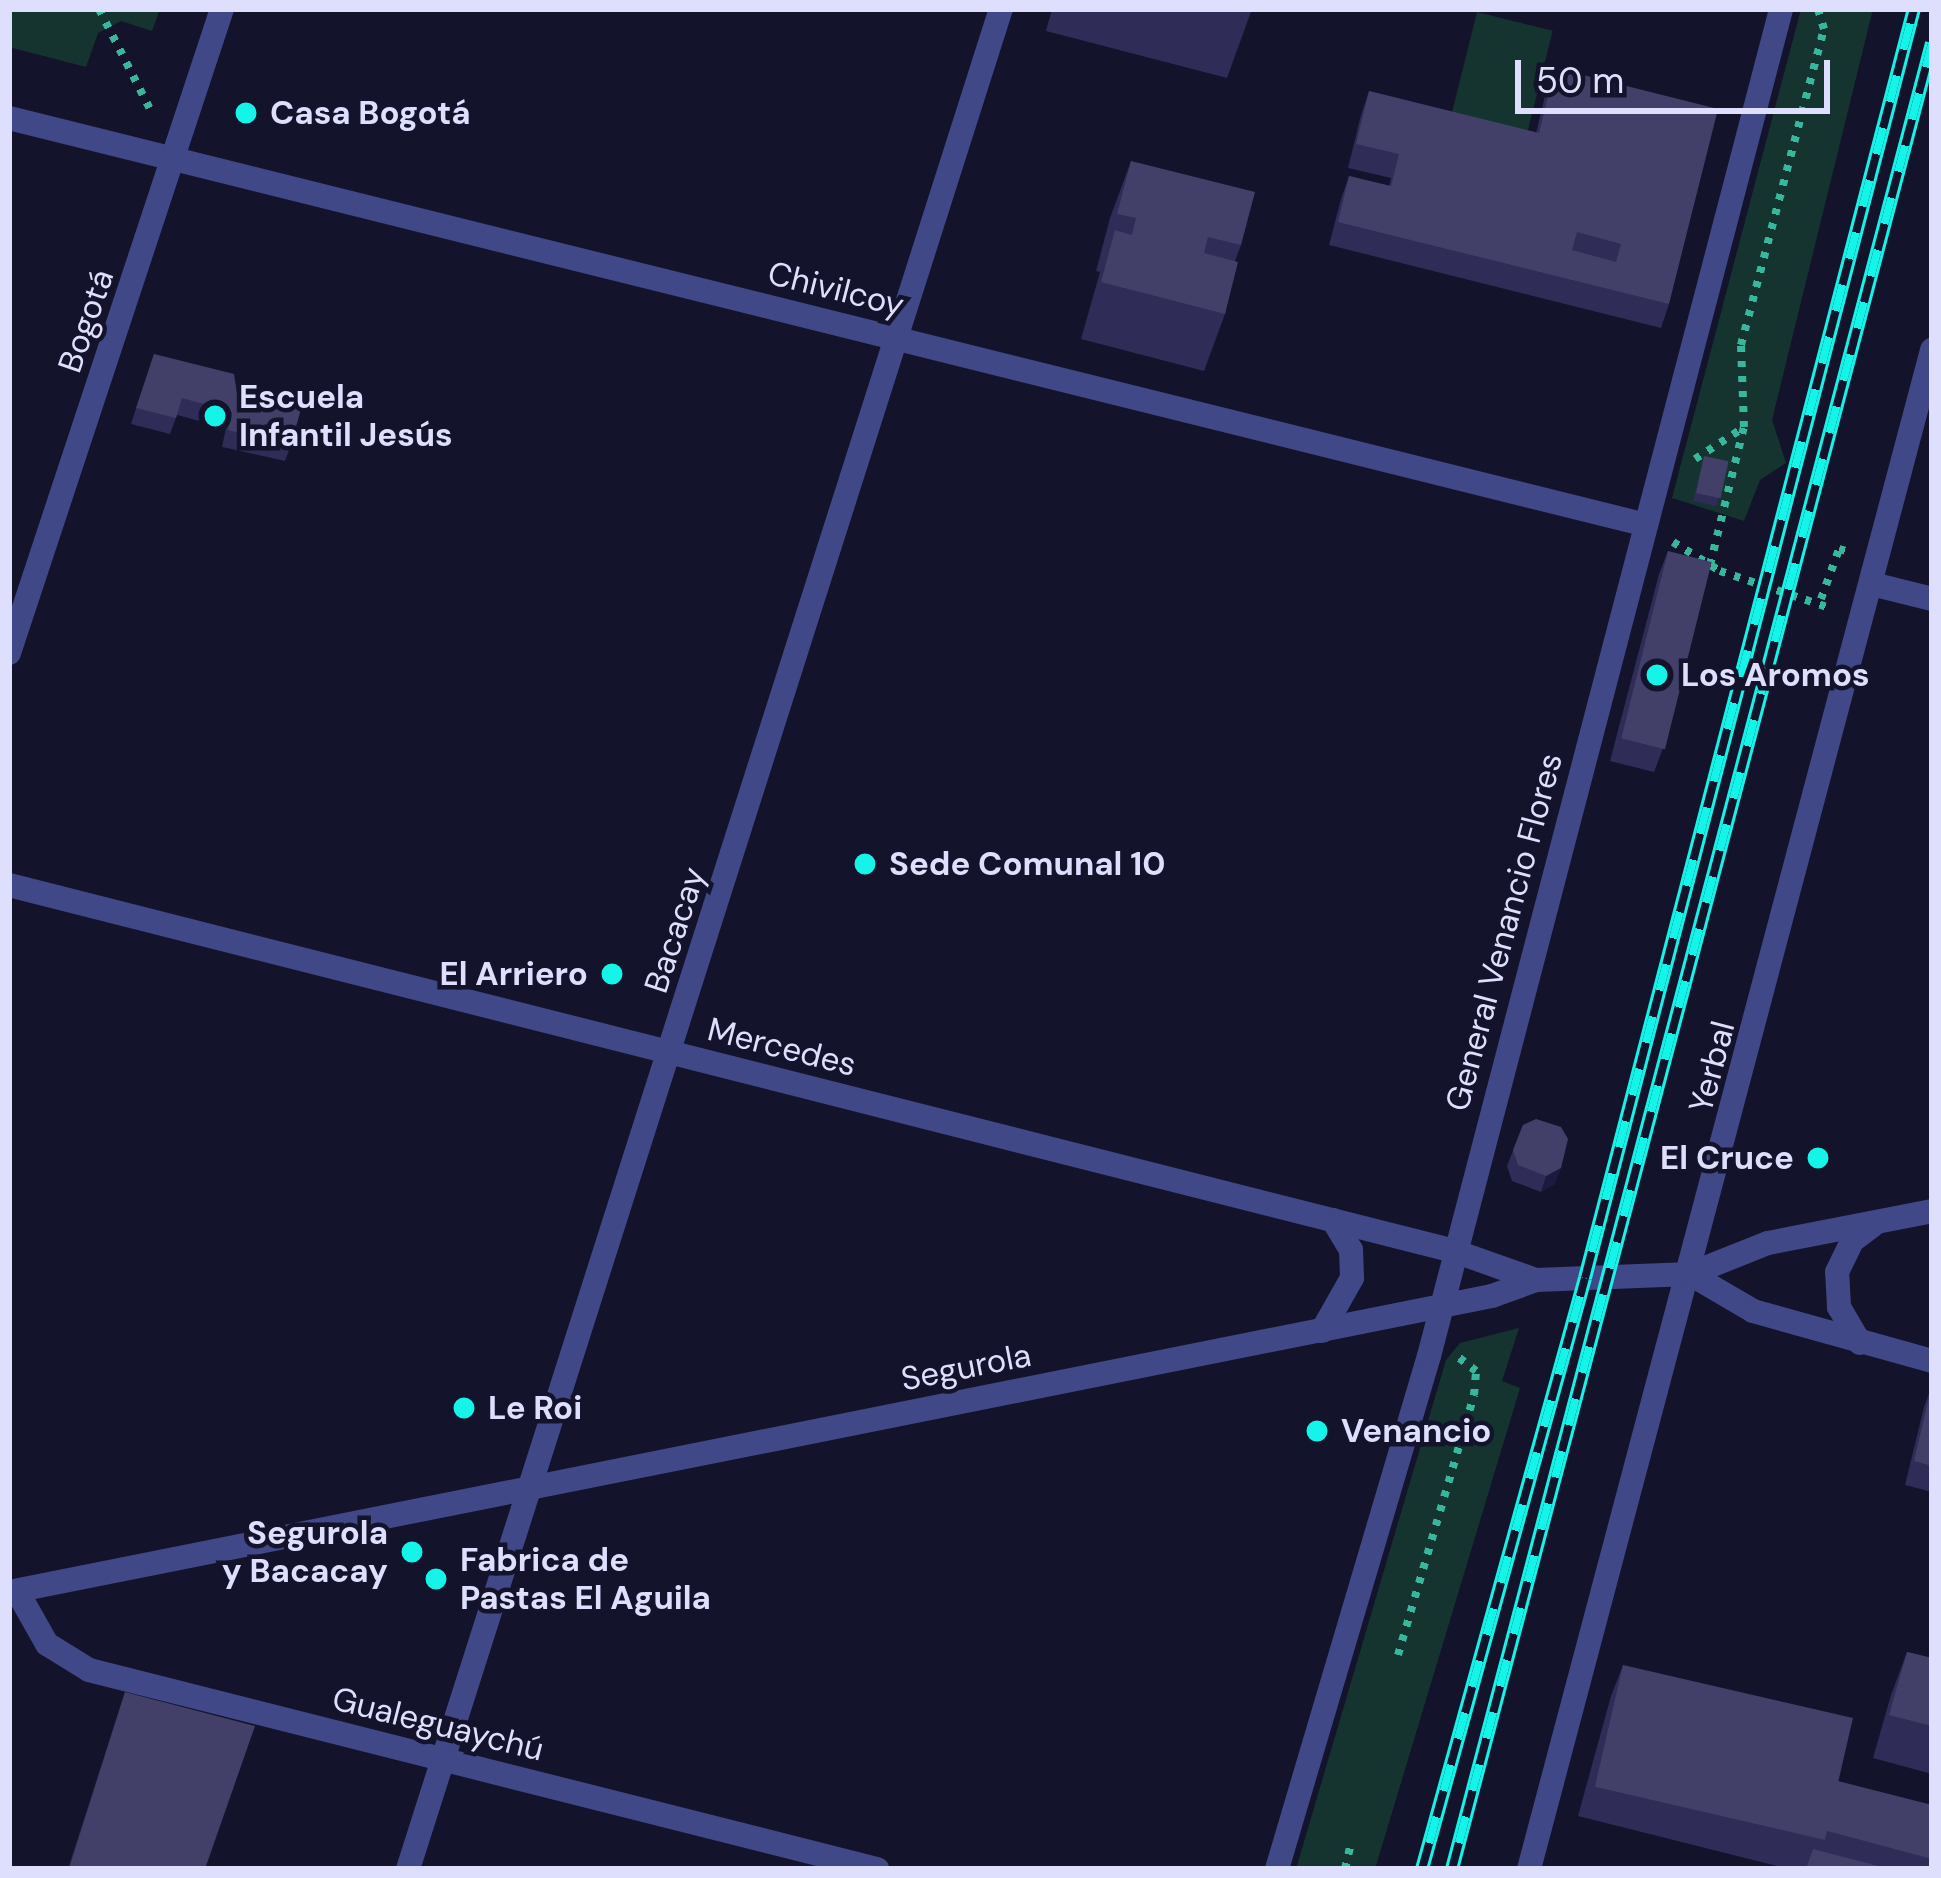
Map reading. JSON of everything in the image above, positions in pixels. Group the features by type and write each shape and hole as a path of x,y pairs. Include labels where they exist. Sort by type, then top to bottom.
{"street":[{"name":"Bogotá","path":"9,652 222,9"},
{"name":"Bacacay","path":"408,1869 1000,9"},
{"name":"General Venancio Flores","path":"1277,1869 1429,1356 1781,9"},
{"name":"Chivilcoy","path":"9,118 1646,526"},
{"name":"Yerbal","path":"1529,1869 1932,350"},
{"path":"1872,584 1932,599"},
{"name":"Mercedes","path":"9,885 1454,1251 1536,1280"},
{"name":"Segurola","path":"13,1591 1322,1331 1536,1280 1690,1274 1768,1243 1932,1210"},
{"path":"1322,1331 1352,1278 1351,1250 1333,1220"},
{"path":"1860,1343 1839,1307 1837,1272 1852,1241 1880,1220"},
{"path":"1690,1274 1753,1311 1932,1361"},
{"name":"Gualeguaychú","path":"13,1591 47,1644 89,1670 877,1869"}],"path":[{"path":"99,9 175,160"},
{"path":"1710,565 1744,427 1742,345 1824,28 1818,9"},
{"path":"1689,480 1694,460 1744,427"},
{"path":"1674,542 1679,522"},
{"path":"1646,526 1710,565 1765,588 1824,600 1862,620"},
{"path":"1398,1655 1474,1394 1476,1371 1467,1356 1429,1356"},
{"path":"1345,1869 1351,1844"}],"green space":[{"path":"9,9 160,9 152,31 121,21 98,33 86,67 9,47"},
{"path":"1801,9 1873,9 1772,420 1786,463 1760,480 1744,521 1672,498"},
{"path":"1477,12 1553,31 1524,146 1448,127"},
{"path":"1519,1328 1502,1381 1520,1388 1375,1869 1296,1869 1446,1360 1460,1343"}],"building":[{"path":"1555,68 1718,109 1669,304 1338,222 1349,176 1391,186 1399,154 1356,144 1369,91 1539,133","holes":["1577,232 1621,244 1616,262 1572,250"]},
{"path":"1131,161 1255,192 1241,245 1208,237 1204,253 1238,262 1225,314 1101,282 1115,230 1132,235 1136,218 1117,214"},
{"path":"154,354 234,374 237,393 301,409 291,445 228,430 232,412 182,398 176,418 136,408"},
{"path":"1704,456 1728,461 1721,498 1696,493"},
{"path":"1668,551 1712,562 1665,749 1621,738"},
{"path":"1536,1119 1561,1127 1568,1139 1561,1168 1546,1176 1518,1165 1513,1150 1523,1125"},
{"path":"1932,1385 1932,1466 1914,1461"},
{"path":"1907,1652 1932,1658 1932,1726 1889,1715"},
{"path":"1623,1665 1853,1718 1825,1840 1595,1787"},
{"path":"125,1692 255,1726 205,1869 69,1869"},
{"path":"1834,1780 1932,1805 1932,1859 1820,1829"},
{"path":"1813,1849 1890,1869 1806,1869"}],"railway":[{"path":"1422,1869 1585,1278 1914,9"},
{"path":"1452,1869 1932,43"}],"place":[{"name":"Casa Bogotá","path":"246,113"},
{"name":"Escuela Infantil Jesús","path":"215,416"},
{"name":"Los Aromos","path":"1657,675"},
{"name":"Sede Comunal 10","path":"865,864"},
{"name":"El Arriero","path":"612,974"},
{"name":"El Cruce","path":"1818,1158"},
{"name":"Le Roi","path":"464,1408"},
{"name":"Venancio","path":"1317,1431"},
{"name":"Segurola y Bacacay","path":"412,1552"},
{"name":"Fabrica de Pastas El Aguila","path":"436,1579"}]}
